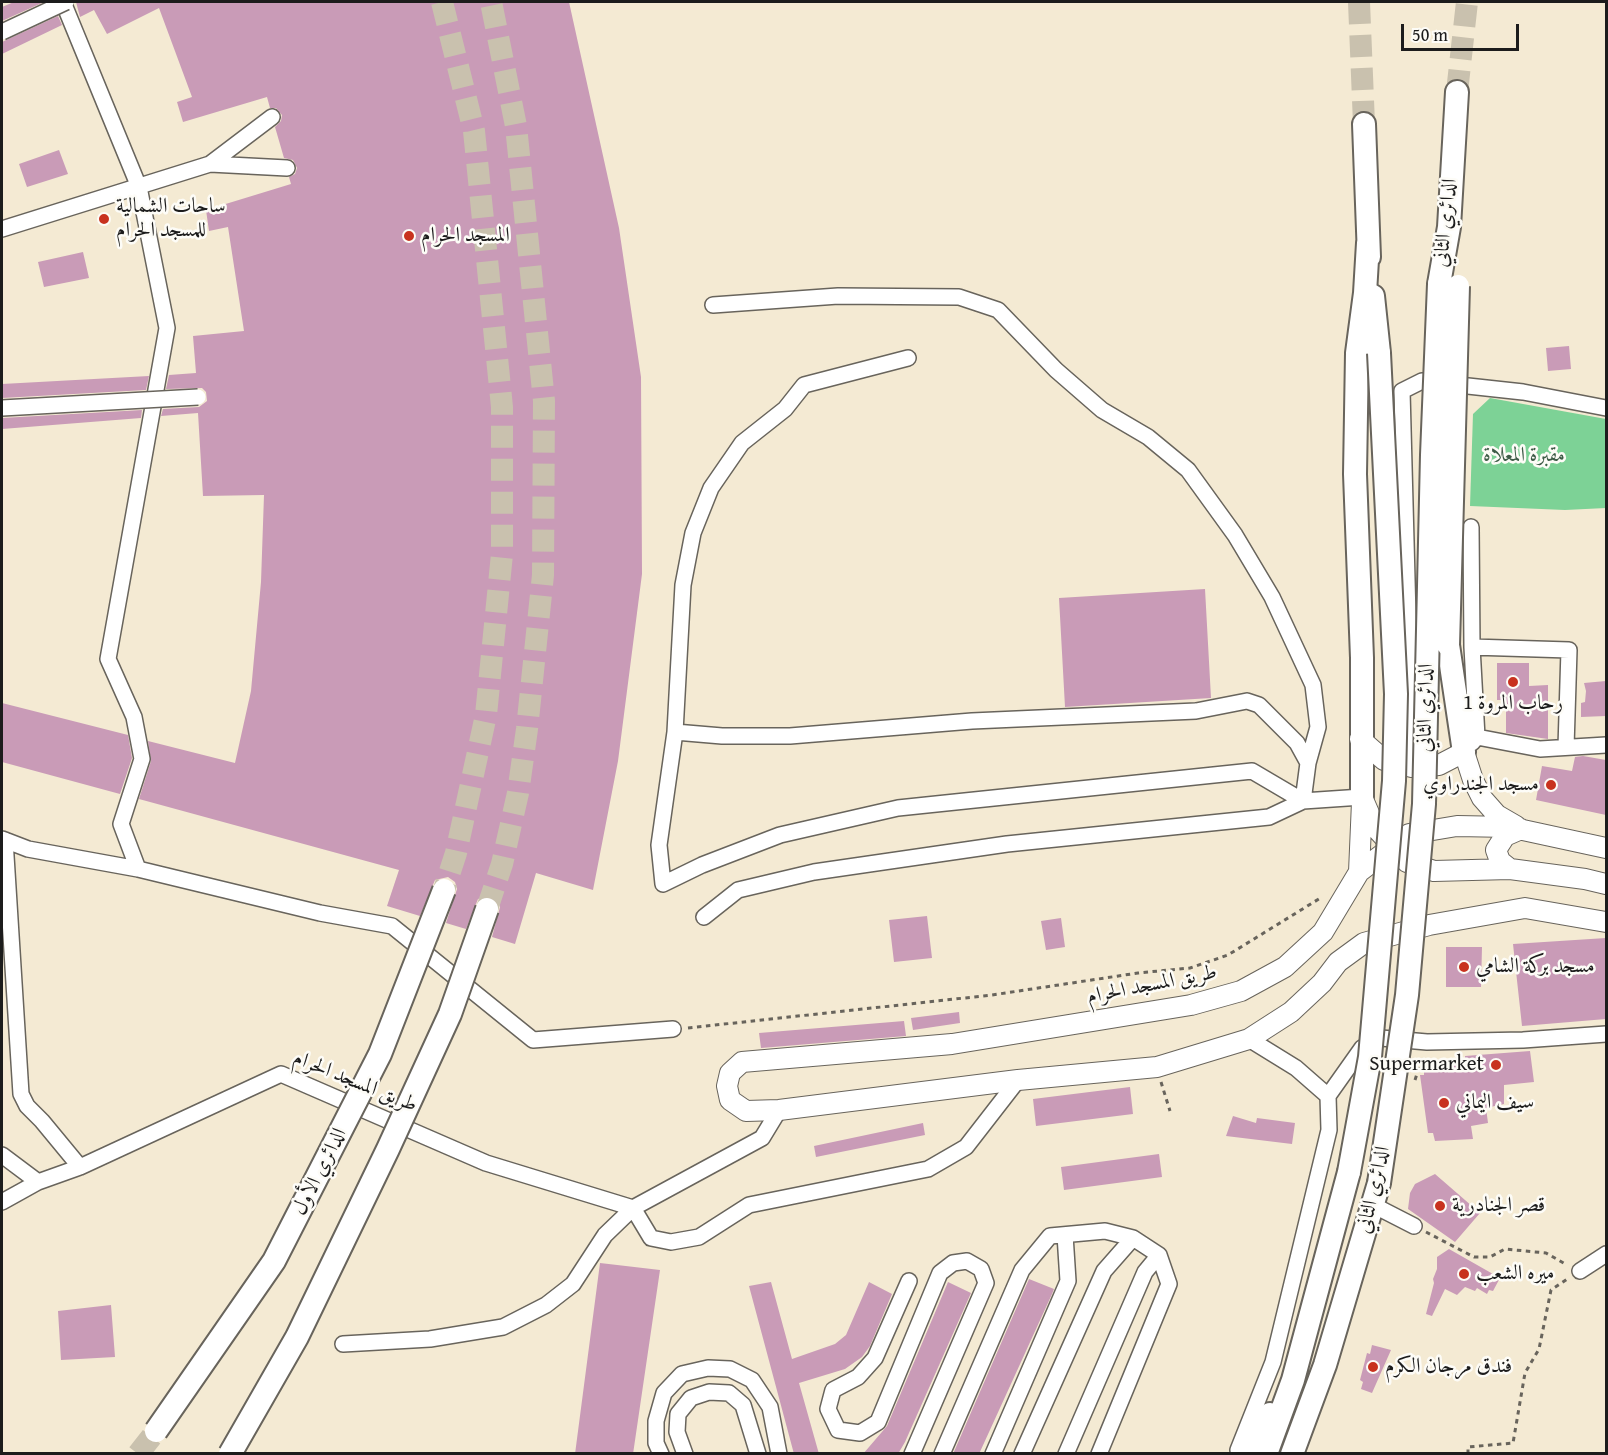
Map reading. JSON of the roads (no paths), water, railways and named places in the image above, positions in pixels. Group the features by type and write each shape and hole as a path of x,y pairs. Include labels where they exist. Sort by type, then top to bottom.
{"highway":[{"name":"الدائري الثاني","path":"1292,1454 1325,1365 1379,1183 1407,995 1424,804 1432,455 1448,285 1457,92"},
{"name":"الدائري الثاني","path":"1266,1454 1293,1380 1349,1172 1370,1057 1394,780 1396,694 1368,353 1368,243 1364,124"},
{"path":"1448,285 1448,645 1471,744"},
{"path":"1362,797 1360,739 1362,658 1355,474 1368,353"},
{"name":"الدائري الأول","path":"156,1431 274,1261 380,1054 444,890"},
{"path":"230,1454 297,1337 388,1149 450,1014 487,909"},
{"path":"1304,1454 1325,1365"},
{"path":"1245,1454 1293,1380"}],"main road":[{"path":"1360,739 1384,759 1412,767 1439,765 1471,744"},
{"path":"1471,744 1473,780 1482,798 1497,815 1521,829"},
{"path":"1362,797 1375,827 1407,862 1434,871 1510,870 1585,879 1606,884"},
{"path":"1359,872 1362,797"},
{"name":"طريق المسجد الحرام","path":"779,1110 746,1111 730,1100 727,1086 730,1073 742,1062 952,1044 1191,1005 1241,991 1285,967 1323,932 1359,872 1409,834 1457,826 1521,829 1606,848"},
{"path":"1510,870 1500,861 1496,850 1505,836 1521,829"},
{"path":"779,1110 1018,1080 1157,1067 1248,1039 1291,1012 1322,983 1338,962 1364,943 1429,925 1525,908 1606,922"}],"street":[{"path":"2,32 64,2 139,187 167,328 108,659 134,717 142,759 121,824 138,869"},
{"path":"2,230 210,164 272,117"},
{"path":"210,164 287,168"},
{"path":"713,305 838,296 959,297 998,310 1056,370 1102,410 1148,438 1188,470 1235,535 1272,597 1313,685 1318,728 1308,763 1303,801"},
{"path":"908,358 804,385 785,409 742,443 711,488 693,533 683,585 675,732 659,845 663,884 702,865 780,836 898,808 1252,771 1303,801"},
{"path":"1412,767 1402,391 1422,381 1523,392 1606,408"},
{"path":"2,408 198,397"},
{"path":"1472,527 1471,744 1540,749 1606,745"},
{"path":"1472,647 1569,650 1566,747"},
{"path":"675,732 722,736 790,736 972,721 1196,711 1247,701 1259,705 1297,743 1308,763"},
{"path":"704,917 738,890 814,872 1007,844 1269,817 1303,801 1362,797"},
{"path":"80,1167 27,1106 21,1094 3,840 28,849 138,869 320,913 392,926 533,1040 673,1029"},
{"path":"1237,1454 1273,1362 1329,1130 1328,1096 1362,1048 1381,1038 1427,1042 1606,1034"},
{"path":"1248,1039 1296,1068 1328,1096"},
{"name":"طريق المسجد الحرام","path":"2,1202 38,1182 80,1167 281,1074 486,1163 633,1208"},
{"path":"633,1208 651,1238 671,1242 699,1237 748,1205 928,1169 966,1147 1018,1080"},
{"path":"343,1344 430,1339 503,1327 546,1305 573,1284 604,1235 633,1208 762,1138 779,1110"},
{"path":"2,1155 38,1182"},
{"path":"1373,1205 1413,1226"},
{"path":"942,1454 1022,1270 1050,1236 1105,1231 1133,1238 1159,1255 1169,1284 1099,1454"},
{"path":"993,1454 1068,1281 1065,1234"},
{"path":"1022,1454 1104,1271 1133,1238"},
{"path":"1580,1271 1606,1254"},
{"path":"1066,1454 1145,1272 1159,1255"},
{"path":"909,1281 875,1358 858,1377 833,1390 828,1409 838,1430 860,1433 878,1422 940,1273 953,1263 967,1261 981,1269 986,1283 912,1454"},
{"path":"661,1454 656,1443 656,1421 664,1393 682,1374 708,1368 730,1369 752,1380 770,1407 779,1454"},
{"path":"685,1454 677,1432 678,1414 691,1398 709,1392 729,1394 743,1405 758,1454"}],"tunnel":[{"path":"442,2 474,131 502,407 502,554 486,715 456,853 444,890"},
{"path":"487,909 502,864 518,793 527,729 543,575 544,401 516,126 491,2"},
{"path":"1359,2 1364,124"},
{"path":"1457,92 1467,2"},
{"path":"138,1454 156,1431"}],"place":[{"name":"ساحات الشمالية للمسجد الحرام","path":"104,219"},
{"name":"المسجد الحرام","path":"409,236"},
{"name":"رحاب المروة 1","path":"1513,682"},
{"name":"مسجد الجندراوي","path":"1551,785"},
{"name":"مسجد بركة الشامي","path":"1464,967"},
{"name":"Supermarket","path":"1496,1065"},
{"name":"سيف اليماني","path":"1444,1103"},
{"name":"قصر الجنادرية","path":"1440,1206"},
{"name":"ميره الشعب","path":"1464,1274"},
{"name":"فندق مرجان الكرم","path":"1373,1367"}],"park label":[{"name":"مقبرة المعلاة","path":"1524,456"}]}
